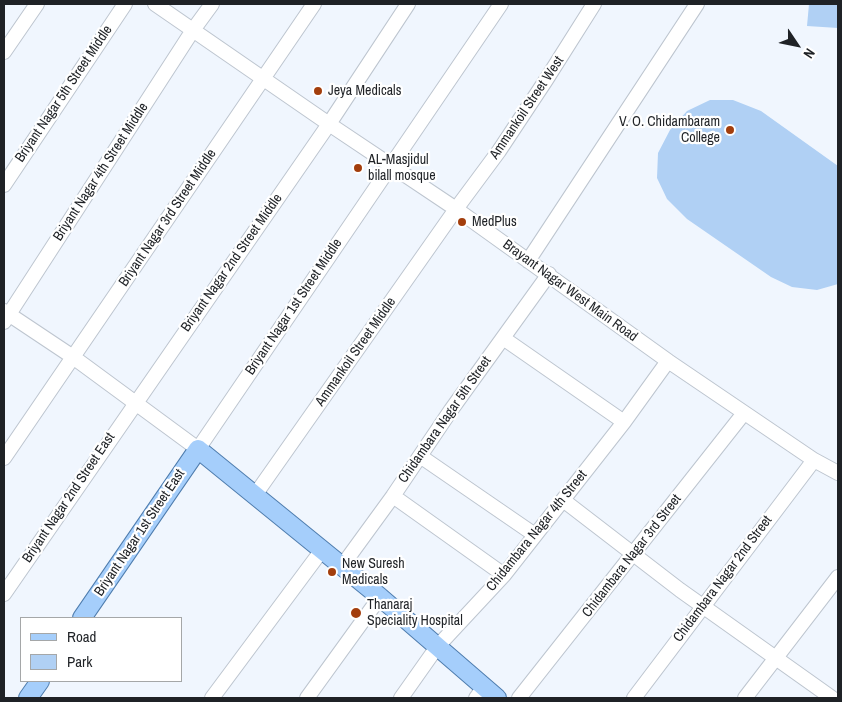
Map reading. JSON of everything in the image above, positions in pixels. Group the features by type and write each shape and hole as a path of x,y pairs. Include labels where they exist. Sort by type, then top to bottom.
{"main road":[{"path":"198,449 380,597 437,647 486,695"},
{"name":"Briyant Nagar 1st Street East","path":"83,617 198,449"},
{"path":"28,698 39,682"}],"street":[{"path":"4,52 37,4"},
{"name":"Briyant Nagar 5th Street Middle","path":"4,185 125,4"},
{"name":"Brayant Nagar West Main Road","path":"155,4 456,209 668,361 814,460 838,473"},
{"name":"Briyant Nagar 4th Street Middle","path":"5,316 212,4"},
{"name":"Briyant Nagar 3rd Street Middle","path":"4,458 314,4"},
{"name":"Briyant Nagar 2nd Street Middle","path":"135,403 329,124 408,4"},
{"name":"Briyant Nagar 1st Street Middle","path":"198,449 501,4"},
{"name":"Ammankoil Street West","path":"456,209 504,143 594,4"},
{"path":"528,261 697,4"},
{"name":"Ammankoil Street Middle","path":"255,495 456,209"},
{"name":"Chidambara Nagar 5th Street","path":"342,566 549,274"},
{"path":"5,316 74,357 198,449"},
{"path":"503,338 624,422"},
{"name":"Chidambara Nagar 4th Street","path":"401,698 437,647 504,575 624,422 668,361"},
{"name":"Briyant Nagar 2nd Street East","path":"4,594 135,403"},
{"name":"Chidambara Nagar 3rd Street","path":"519,698 634,555 744,413"},
{"path":"420,456 535,535"},
{"name":"Chidambara Nagar 2nd Street","path":"634,698 814,460"},
{"path":"393,496 504,575"},
{"path":"563,500 702,606 832,698"},
{"path":"212,698 322,550"},
{"path":"745,698 838,577"},
{"path":"307,698 380,597"}],"green space":[{"path":"809,4 838,4 838,28 807,26"},
{"path":"710,100 733,100 761,111 838,166 838,284 817,290 792,287 771,277 687,219 667,199 657,178 658,153 670,130 687,111"}],"place":[{"name":"Jeya Medicals","path":"318,91"},
{"name":"V. O. Chidambaram College","path":"730,130"},
{"name":"AL-Masjidul bilall mosque","path":"358,168"},
{"name":"MedPlus","path":"462,222"},
{"name":"New Suresh Medicals","path":"332,572"},
{"name":"Thanaraj Speciality Hospital","path":"356,613"}]}
